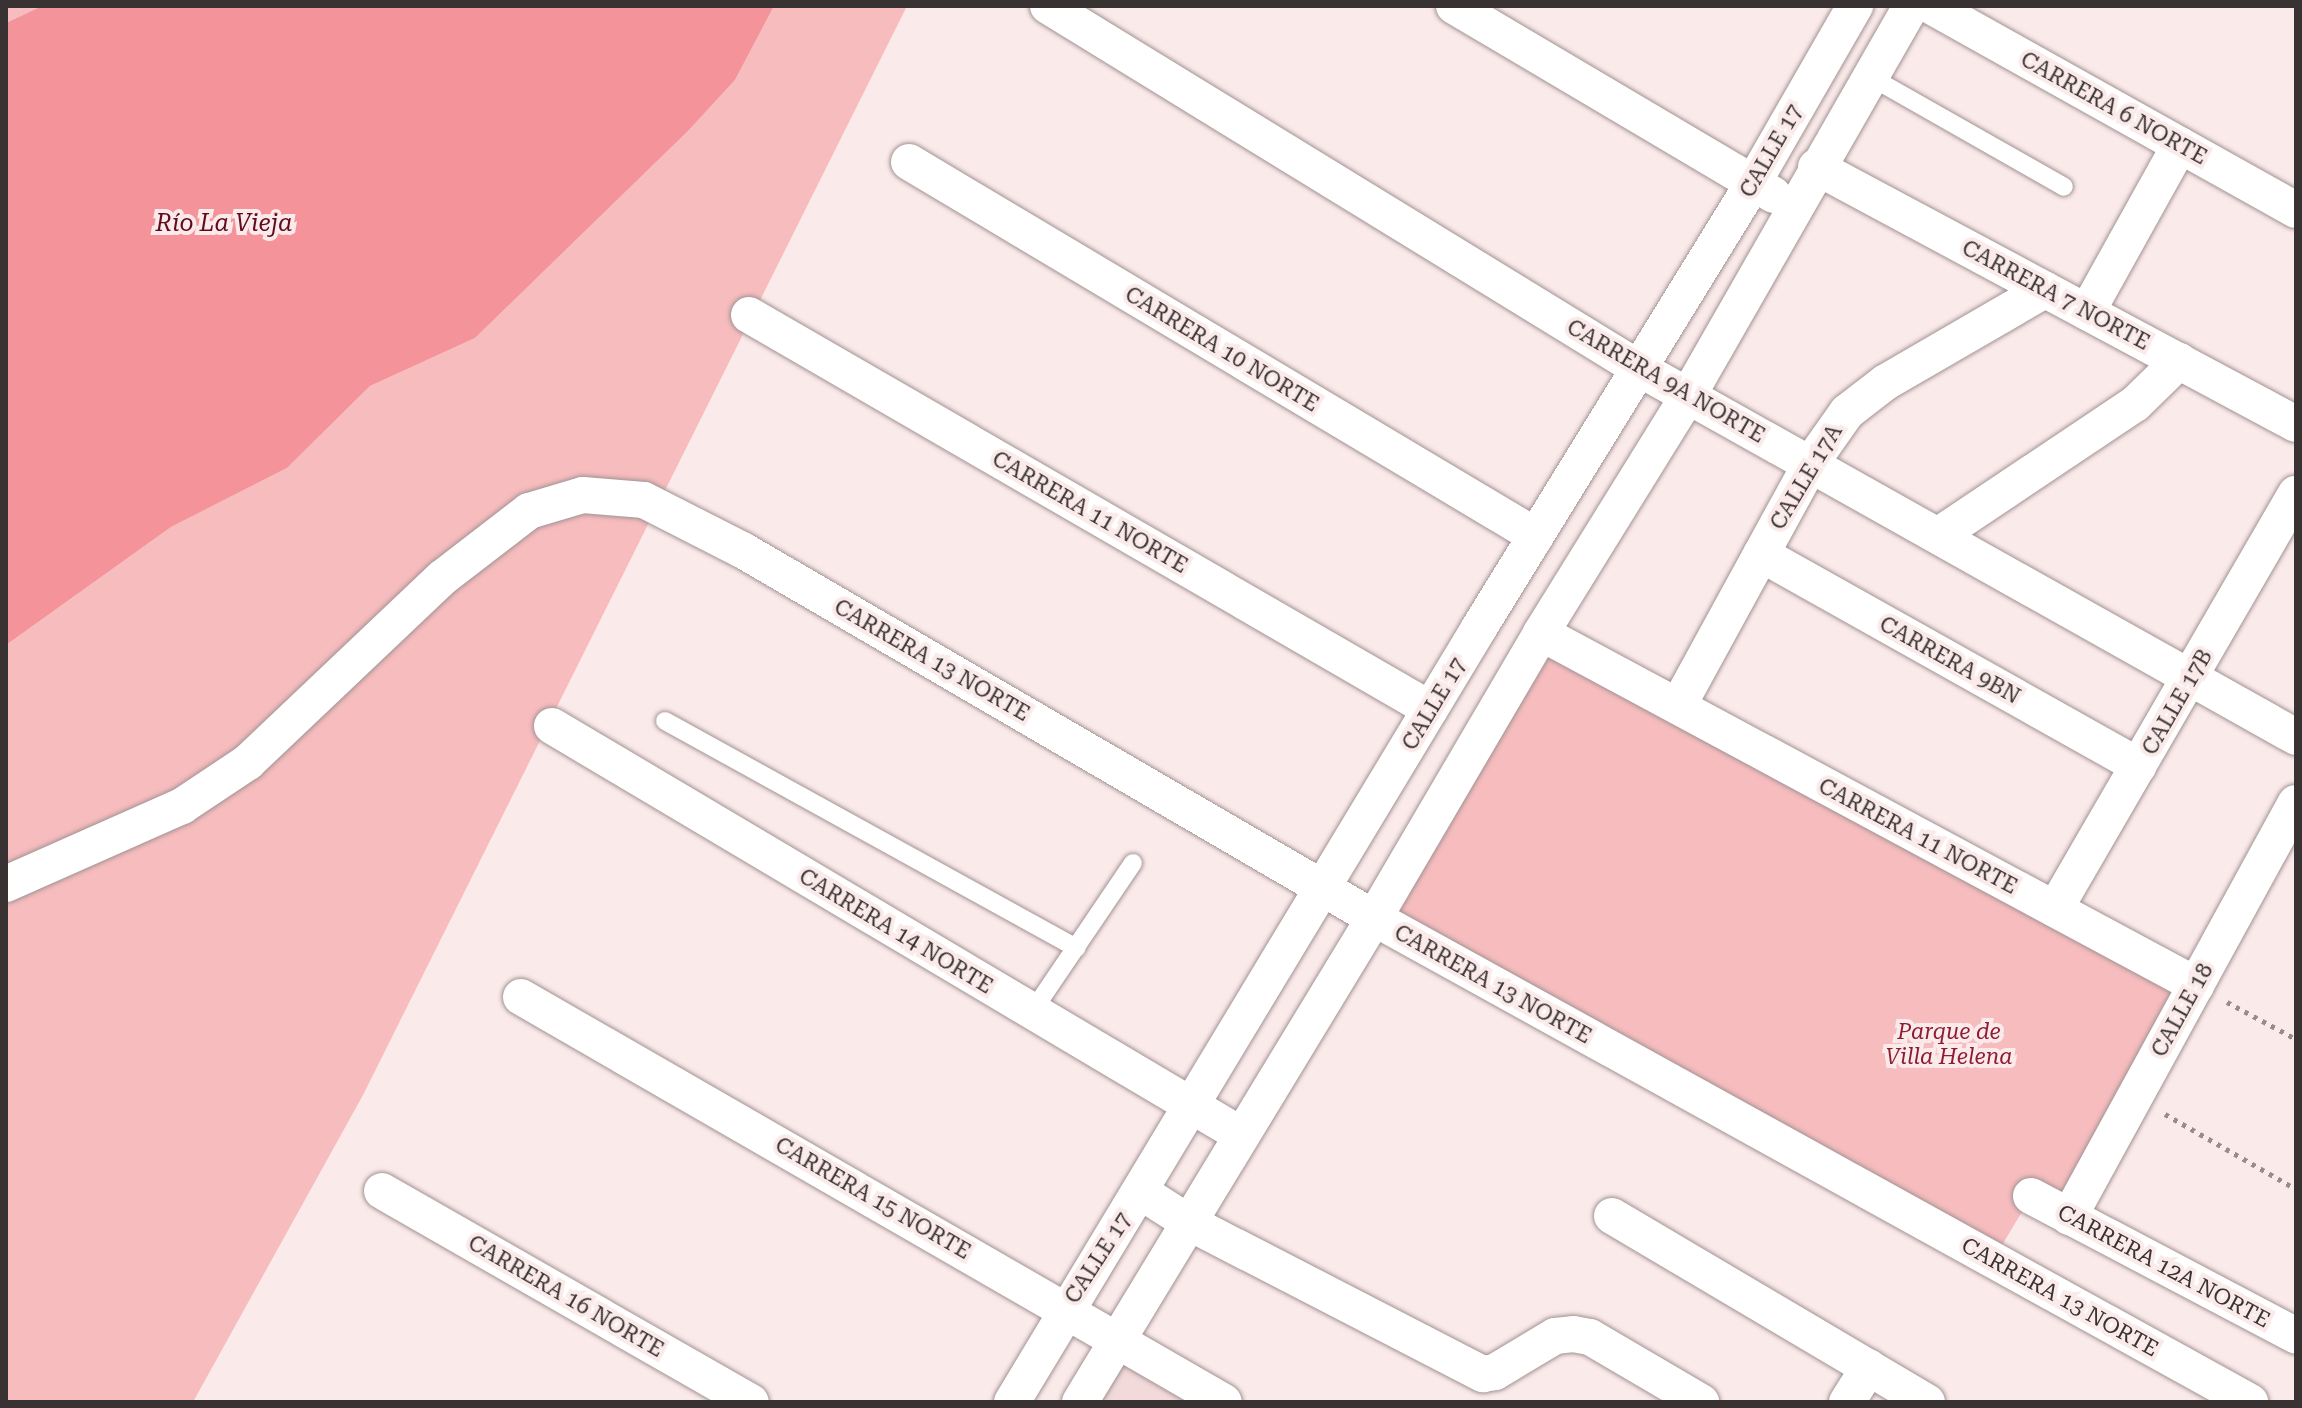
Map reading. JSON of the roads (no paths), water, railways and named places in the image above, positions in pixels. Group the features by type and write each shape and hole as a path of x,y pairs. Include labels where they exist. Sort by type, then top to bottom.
{"street":[{"name":"CARRERA 9A NORTE","path":"1048,6 1640,369 2296,737"},
{"path":"1454,6 1752,185 1794,206"},
{"name":"CALLE 17","path":"1012,1402 1430,709 1752,185 1855,6"},
{"path":"1080,1402 1374,918 1541,633 1689,394 1816,167 1911,6"},
{"name":"CARRERA 6 NORTE","path":"1931,6 2296,210"},
{"path":"2087,312 2180,145"},
{"name":"CARRERA 10 NORTE","path":"909,162 1536,536"},
{"name":"CARRERA 7 NORTE","path":"1816,167 2296,424"},
{"name":"CALLE 17A","path":"1678,706 1811,463 1847,412 1886,382 2045,290"},
{"name":"CARRERA 11 NORTE","path":"749,315 1430,709"},
{"path":"1939,535 2135,404 2179,361"},
{"name":"CALLE 17B","path":"2055,909 2192,678 2296,494"},
{"name":"CARRERA 13 NORTE","path":"6,884 182,806 248,762 442,578 529,511 583,495 644,500 744,551 1374,918 2250,1402"},
{"name":"CARRERA 9BN","path":"1761,554 2139,766"},
{"name":"CARRERA 11 NORTE","path":"1541,633 2196,985"},
{"name":"CARRERA 14 NORTE","path":"552,726 1241,1135"},
{"name":"CALLE 18","path":"2069,1217 2296,803"},
{"name":"CARRERA 15 NORTE","path":"521,997 1066,1308 1224,1402"},
{"name":"CARRERA 16 NORTE","path":"382,1191 751,1402"},
{"path":"1141,1192 1188,1222 1483,1374 1495,1372 1555,1336 1573,1334 1590,1337 1701,1402"},
{"name":"CARRERA 12A NORTE","path":"2031,1196 2296,1336"},
{"path":"1612,1216 1927,1402"},
{"path":"1847,1402 1869,1367"}],"lane":[{"path":"1869,76 2064,187"},
{"path":"665,721 1076,948"},
{"path":"1032,1012 1133,863"}],"water":[{"name":"Río La Vieja","path":"42,6 774,6 735,80 688,131 475,338 370,386 287,468 171,527 6,645 6,23"}],"park label":[{"name":"Parque de Villa Helena","path":"1949,1044"}]}
